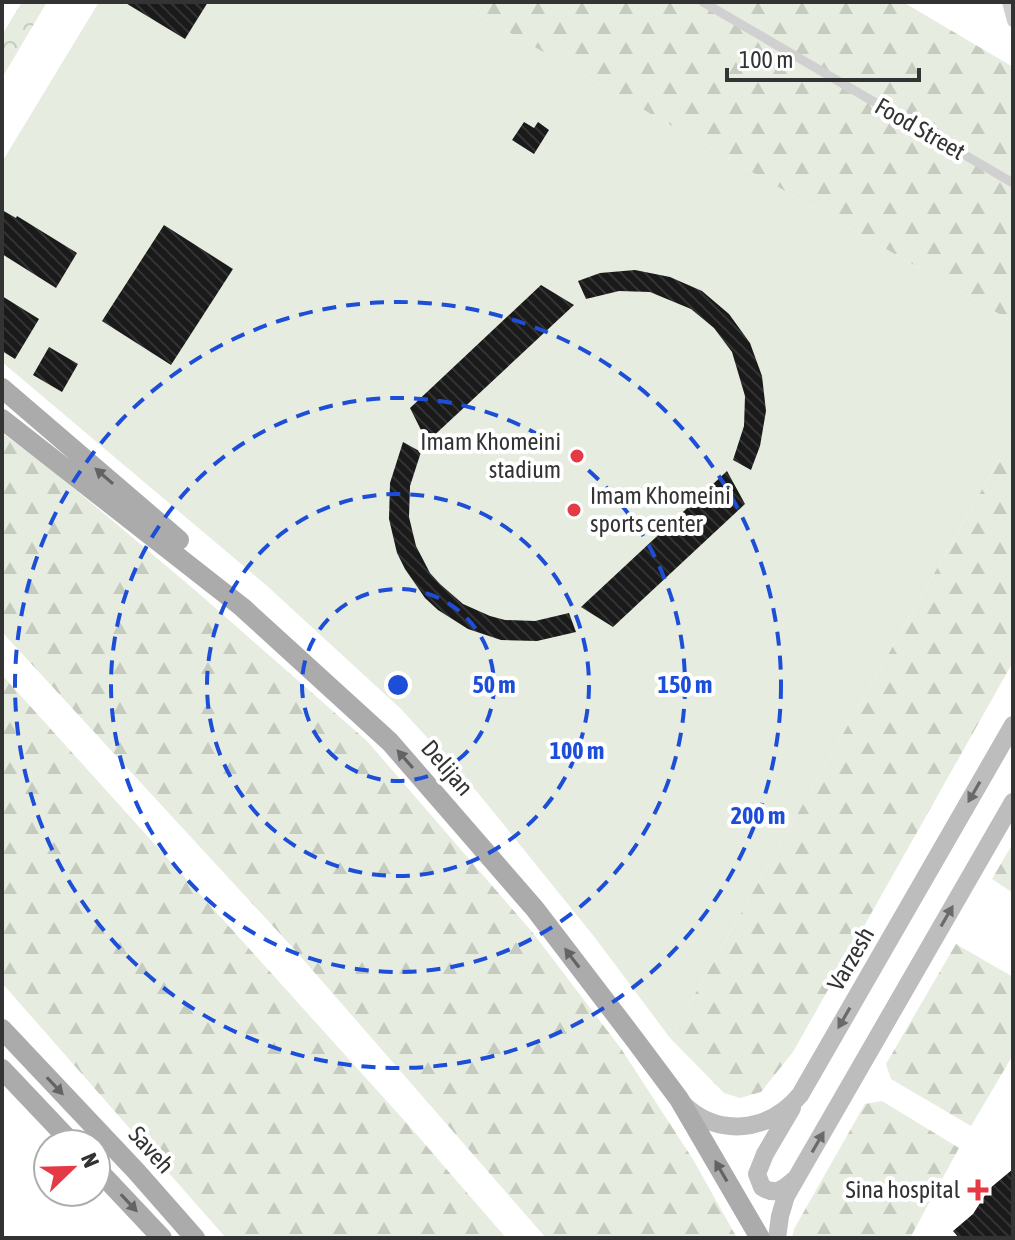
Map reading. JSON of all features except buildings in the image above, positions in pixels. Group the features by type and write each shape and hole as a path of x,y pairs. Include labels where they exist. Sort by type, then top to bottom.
{"main road":[{"path":"2,388 191,550 242,607"},
{"name":"Delijan","path":"2,419 242,607 390,742 535,909 679,1099 760,1238"},
{"name":"Varzesh","path":"679,1099 704,1119 736,1127 771,1119 792,1105 1013,725"},
{"path":"777,1238 782,1206 797,1177 1013,802"},
{"name":"Saveh","path":"2,1029 195,1238"},
{"path":"2,1069 58,1128"},
{"path":"797,1177 781,1190 771,1192 762,1187 757,1174 765,1154 800,1095"},
{"path":"112,1185 162,1238"}],"street":[{"name":"Food Street","path":"703,2 1013,183"},
{"path":"1008,2 1013,21"}],"green space":[{"path":"22,2 47,2 2,78 2,35"},
{"name":"Imam Khomeini sports center","path":"99,2 456,2 1013,322 1013,435 670,1038 596,939 478,793 401,709 266,585 2,362 2,162"},
{"path":"456,2 903,2 1013,67 1013,322"},
{"path":"2,433 51,469 196,591 367,741 533,933 622,1050 694,1161 737,1238 546,1238 294,949 2,632"},
{"path":"1013,435 1013,662 793,1052 761,1092 740,1098 724,1093 670,1038"},
{"path":"2,675 411,1128 506,1238 226,1238 2,983"},
{"path":"1013,843 1013,893 992,879"},
{"path":"956,944 1013,977 1013,1055 971,1126 891,1079 886,1064"},
{"path":"882,1101 959,1148 910,1238 792,1238 794,1229 865,1104"}],"place":[{"name":"Imam Khomeini stadium","path":"577,456"},
{"name":"Imam Khomeini sports center","path":"574,510"},
{"name":"Sina hospital","path":"978,1190"}]}
